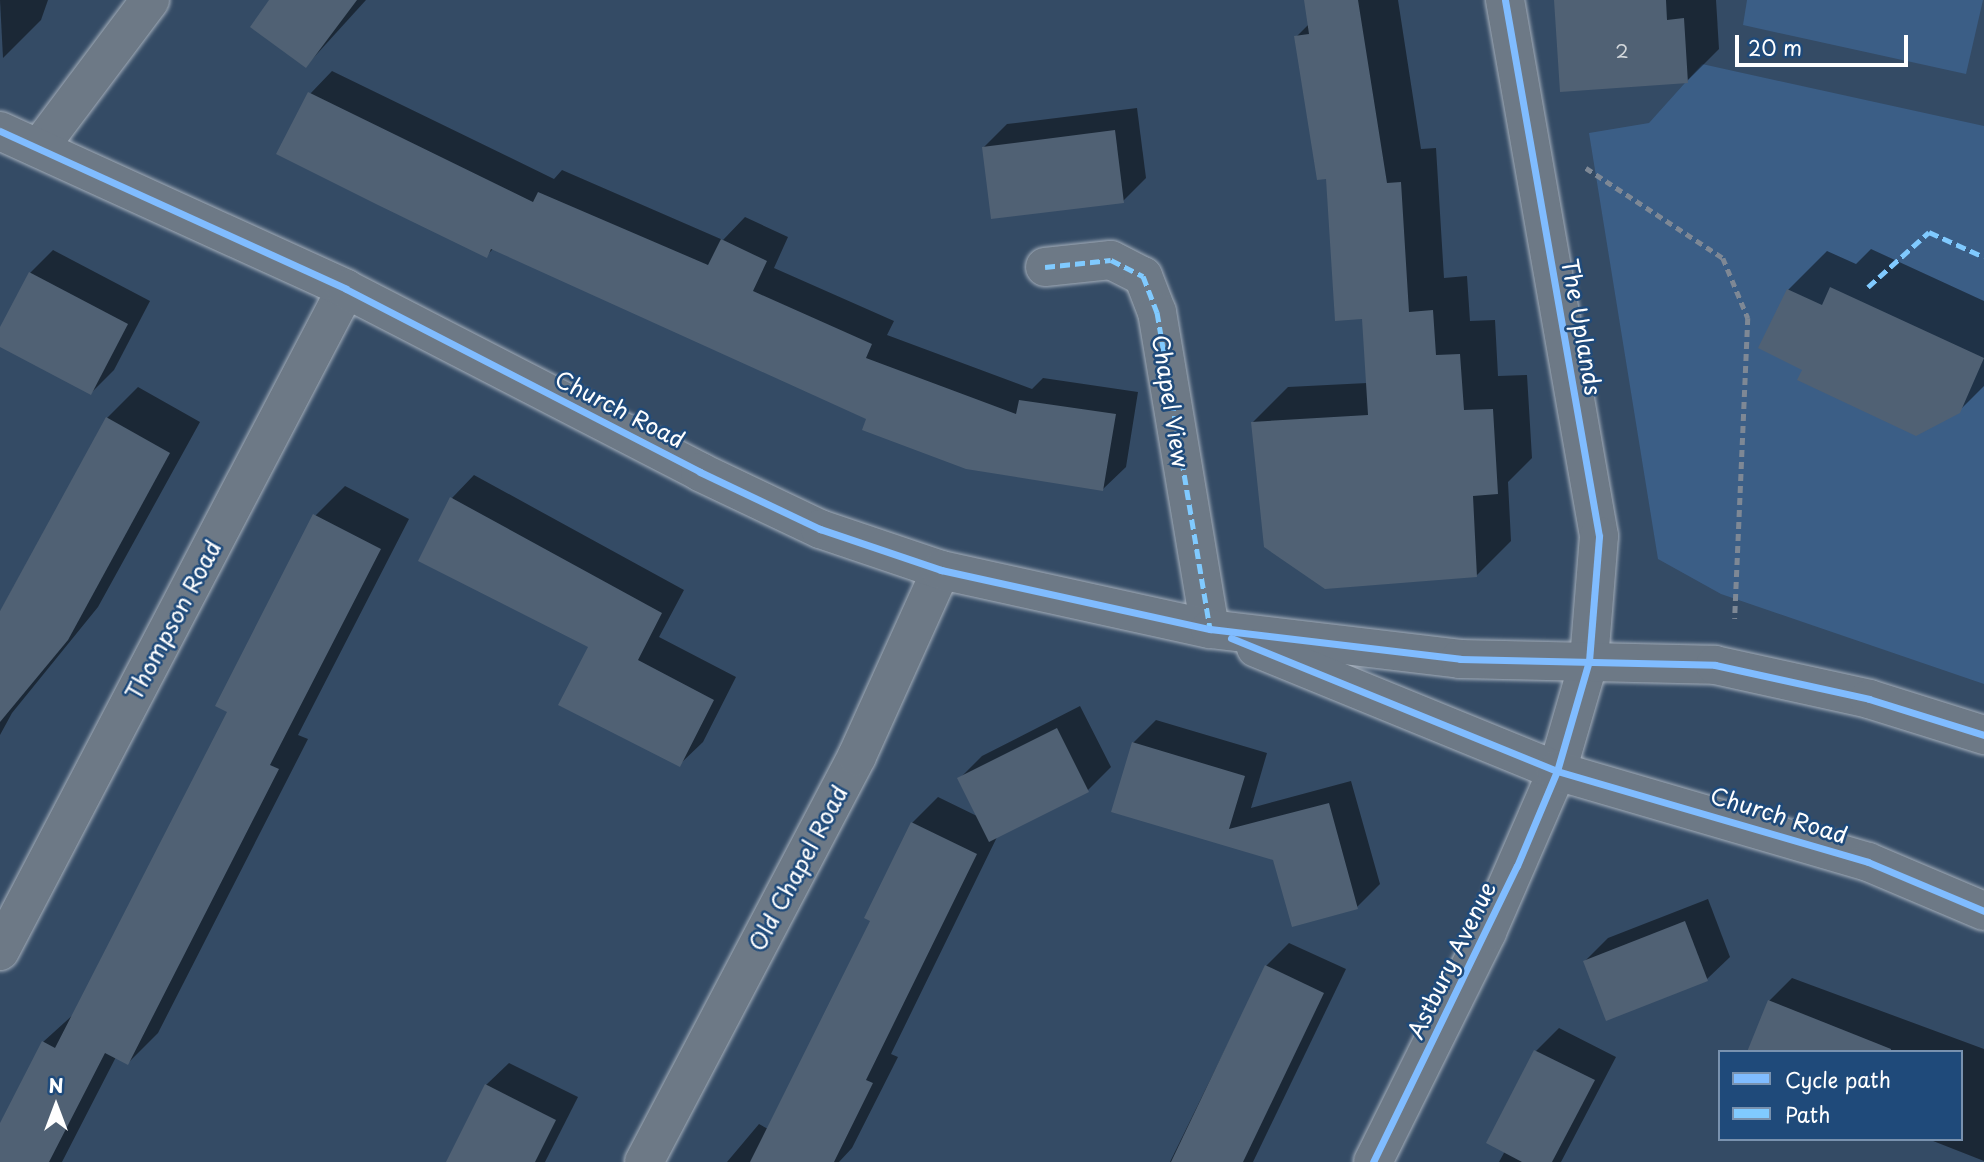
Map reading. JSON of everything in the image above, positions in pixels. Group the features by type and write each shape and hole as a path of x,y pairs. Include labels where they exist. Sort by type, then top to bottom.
{"street":[{"path":"39,148 150,0"},
{"name":"The Uplands","path":"1505,0 1599,536 1589,661"},
{"name":"Church Road","path":"0,131 346,289 820,529 941,570 1210,629 1460,659 1715,665 1869,699 1984,736"},
{"name":"Chapel View","path":"1045,267 1111,260 1143,276 1157,312 1210,629"},
{"name":"Thompson Road","path":"0,951 346,289"},
{"name":"Old Chapel Road","path":"644,1162 857,756 941,570"},
{"name":"Church Road","path":"1210,629 1558,771 1868,862 1984,911"},
{"path":"1558,771 1589,661"},
{"name":"Astbury Avenue","path":"1373,1162 1487,932 1558,771"}],"path":[{"path":"1579,163 1723,258 1748,318 1735,624"}],"shaded area":[{"path":"1747,0 1983,0 1966,74 1743,25"},
{"path":"1702,64 1984,126 1984,684 1721,594 1658,559 1589,133 1649,123"}],"building":[{"path":"269,0 357,0 306,68 250,27"},
{"path":"1304,0 1358,0 1387,183 1401,182 1409,312 1433,310 1436,355 1460,354 1464,410 1493,409 1498,494 1473,496 1477,577 1325,589 1264,547 1251,422 1368,415 1362,319 1335,321 1326,179 1317,180 1294,36 1309,34"},
{"path":"1554,0 1666,0 1667,20 1684,18 1688,83 1560,92"},
{"path":"308,92 533,202 538,192 708,265 721,239 767,261 753,291 872,344 866,358 1016,414 1019,400 1116,414 1103,491 966,469 862,430 866,419 491,249 487,258 276,154"},
{"path":"1115,130 1124,203 991,219 982,147"},
{"path":"29,272 128,324 91,395 0,347 0,327"},
{"path":"1830,287 1984,358 1960,413 1916,436 1797,380 1802,370 1758,348 1787,289 1822,305"},
{"path":"106,417 170,453 68,640 0,722 0,611"},
{"path":"450,497 662,613 638,660 714,700 680,767 558,705 588,647 418,561"},
{"path":"313,514 381,549 270,765 279,769 128,1065 105,1053 49,1162 0,1162 0,1123 42,1041 55,1048 227,712 215,706"},
{"path":"1057,728 1089,792 989,842 957,778"},
{"path":"1132,742 1245,776 1229,829 1329,803 1358,909 1292,927 1273,860 1111,812"},
{"path":"911,822 977,854 866,1080 873,1083 834,1162 750,1162 870,921 864,918"},
{"path":"1685,921 1708,981 1606,1021 1583,961"},
{"path":"1265,965 1324,993 1243,1162 1171,1162"},
{"path":"1768,1000 1891,1049 1891,1050 1748,1050"},
{"path":"1534,1050 1595,1080 1552,1162 1522,1162 1486,1143"},
{"path":"485,1084 556,1120 535,1162 446,1162"}],"marked path":[{"path":"1868,287 1929,232 1984,257"},
{"path":"1045,267 1111,260 1143,276 1157,312 1210,629"}],"cycle path":[{"path":"1373,1162 1517,866 1557,771 1589,661 1599,536 1505,0"},
{"path":"0,131 346,289 700,472 820,529 941,570 1210,629 1460,659 1715,665 1869,699 1984,735"},
{"path":"1231,638 1557,771 1868,862 1984,911"}]}
